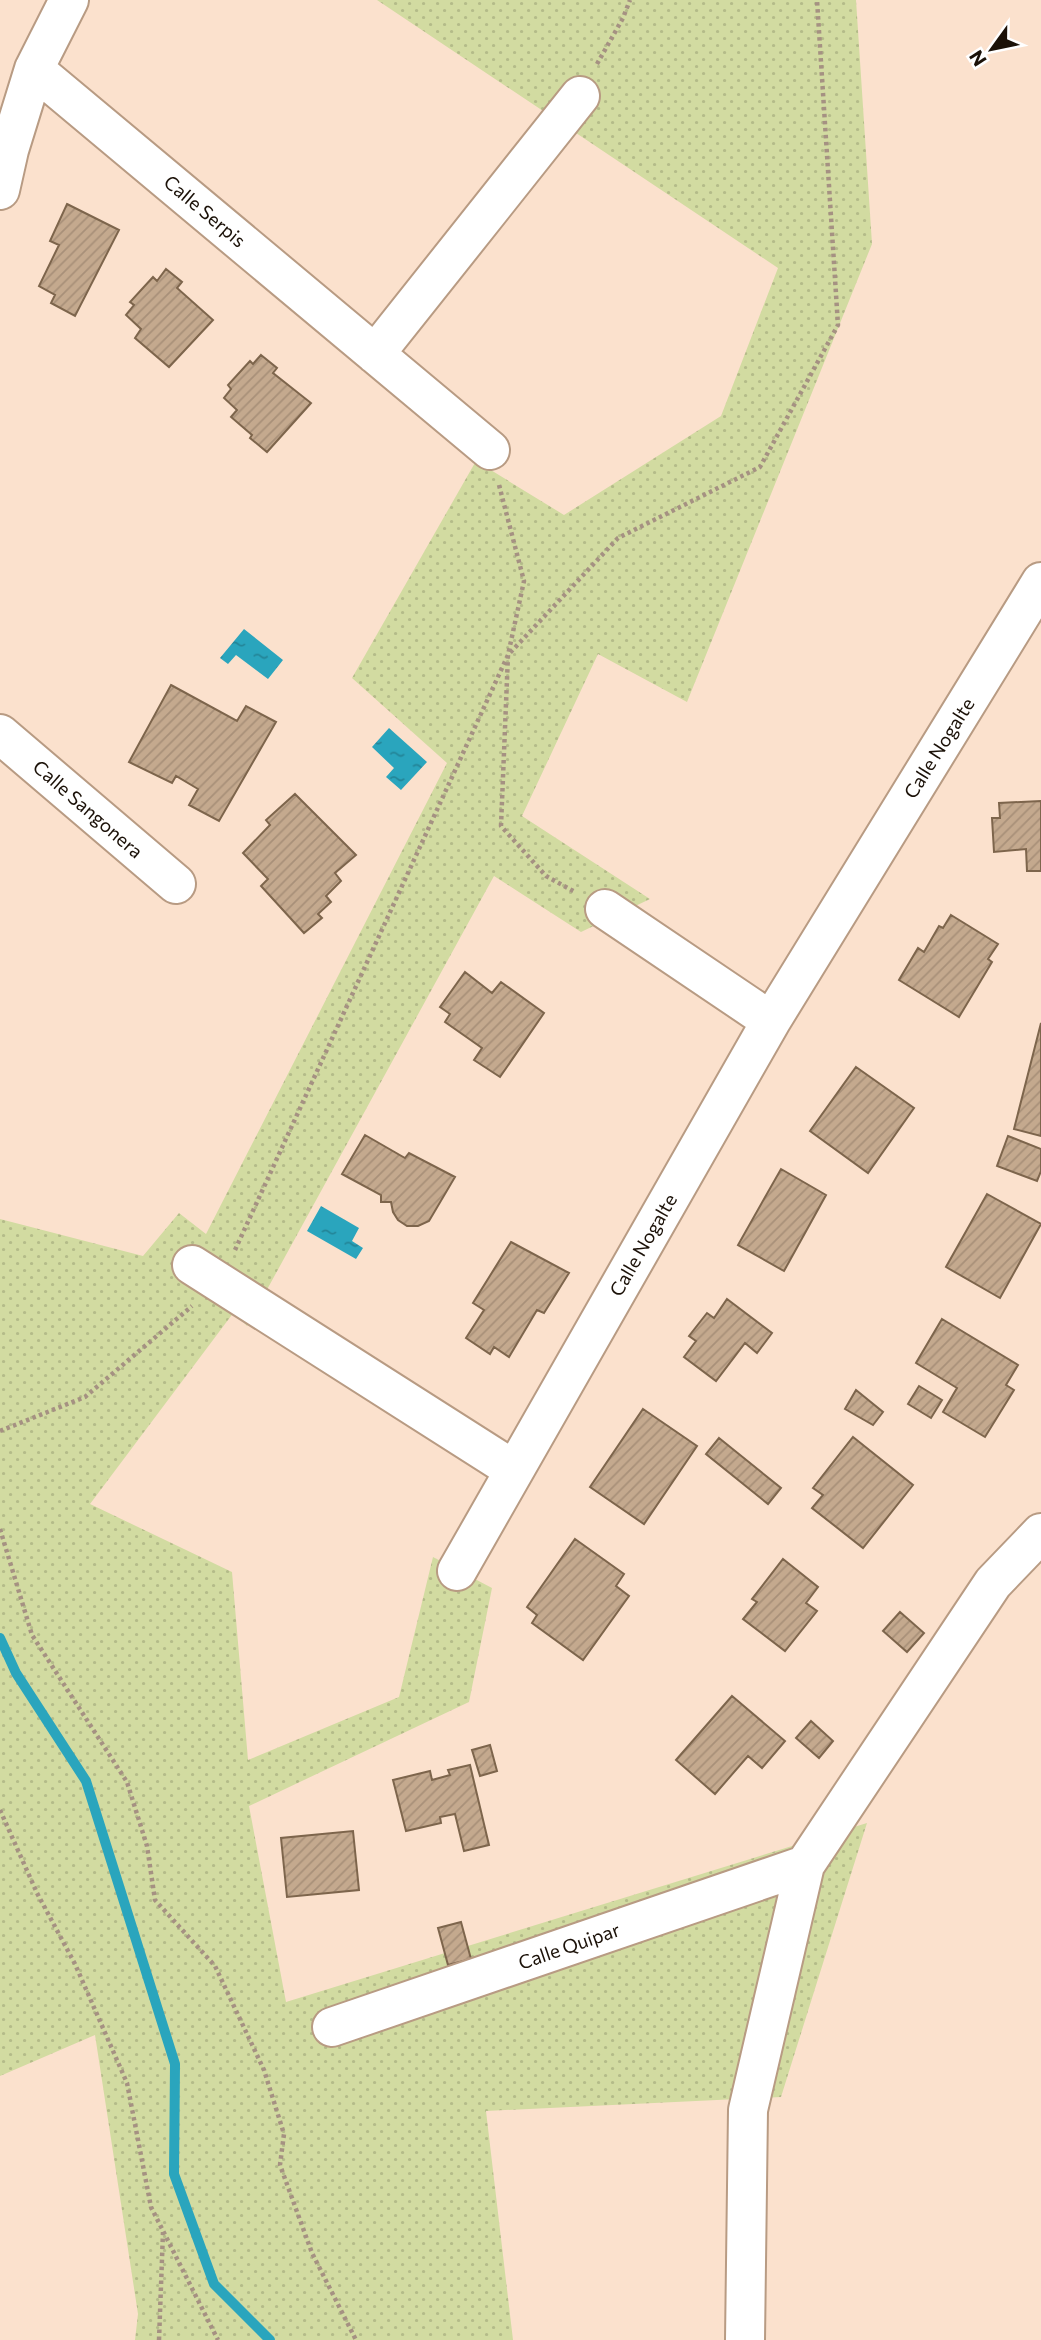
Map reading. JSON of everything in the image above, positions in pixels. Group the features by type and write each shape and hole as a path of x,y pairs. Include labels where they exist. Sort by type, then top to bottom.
{"street":[{"path":"0,190 9,150 34,69 69,0"},
{"name":"Calle Serpis","path":"34,69 490,450"},
{"path":"375,354 580,96"},
{"name":"Calle Nogalte","path":"457,1571 771,1021 1041,582"},
{"name":"Calle Sangonera","path":"0,734 176,884"},
{"path":"605,909 771,1021"},
{"path":"206,1274 514,1470"},
{"path":"745,2340 748,2110 805,1865 993,1583 1041,1533"},
{"name":"Calle Quipar","path":"332,2027 805,1865"}],"path":[{"path":"580,96 631,0"},
{"path":"0,1431 85,1396 206,1274 508,655 618,538 760,467 838,325 817,0"},
{"path":"490,450 524,581 508,655 501,826 546,876 605,909"},
{"path":"0,1529 32,1635 127,1782 147,1846 155,1900 215,1966 264,2070 284,2134 280,2165 312,2253 356,2340"},
{"path":"0,1810 37,1894 75,1964 127,2083 151,2207 218,2340"},
{"path":"159,2340 163,2231"}],"green space":[{"path":"377,0 856,0 872,244 687,702 598,654 522,816 650,899 581,932 494,876 247,1326 234,1312 90,1504 232,1572 248,1760 399,1697 433,1557 492,1588 469,1702 249,1806 286,2002 867,1823 781,2097 486,2111 513,2340 135,2340 138,2314 95,2035 0,2076 0,1219 143,1256 179,1213 206,1234 447,763 352,678 476,461 564,515 721,416 778,268"}],"water":[{"path":"244,629 283,660 268,679 236,655 228,664 220,658"},
{"path":"389,728 427,762 401,790 386,777 394,768 372,747"},
{"path":"321,1206 359,1228 352,1241 363,1248 356,1259 307,1231"}],"building":[{"path":"67,204 119,230 75,316 51,303 55,295 39,286 59,245 50,241"},
{"path":"166,269 182,282 177,288 213,320 169,367 135,338 141,329 126,315 134,305 130,302 153,277 157,281"},
{"path":"261,355 277,368 273,373 311,403 267,452 231,417 237,410 224,398 231,389 228,385 250,361 253,364"},
{"path":"171,685 237,721 246,706 276,722 219,821 189,805 198,789 176,776 172,783 129,762"},
{"path":"295,794 356,855 335,873 341,881 326,896 331,902 318,914 322,918 304,933 261,886 268,879 243,853 270,825 266,820"},
{"path":"1041,801 1041,871 1027,871 1026,849 994,852 992,818 1000,818 999,803"},
{"path":"951,915 998,944 988,959 992,962 959,1017 899,980 918,948 924,952 939,926 943,928"},
{"path":"465,972 492,993 501,982 544,1013 500,1077 474,1060 482,1048 445,1022 450,1014 440,1007"},
{"path":"1041,1023 1041,1136 1014,1129"},
{"path":"856,1067 914,1108 868,1173 810,1131"},
{"path":"365,1135 405,1158 409,1153 455,1177 429,1221 418,1226 407,1226 398,1220 391,1202 381,1202 381,1195 342,1174"},
{"path":"1008,1136 1041,1149 1041,1171 1037,1181 997,1166"},
{"path":"781,1169 826,1195 784,1271 738,1245"},
{"path":"987,1194 1041,1224 1000,1298 946,1267"},
{"path":"511,1242 569,1273 544,1313 537,1310 509,1357 494,1347 490,1354 466,1338 484,1310 473,1303"},
{"path":"727,1299 772,1333 757,1353 745,1343 716,1381 684,1357 696,1341 689,1336 707,1313 714,1318"},
{"path":"942,1319 1018,1365 1006,1385 1014,1390 985,1437 943,1412 957,1388 916,1363"},
{"path":"919,1386 942,1400 931,1418 908,1404"},
{"path":"856,1390 883,1412 873,1425 845,1409"},
{"path":"643,1409 697,1446 644,1524 590,1487"},
{"path":"853,1437 913,1485 863,1548 812,1508 823,1495 813,1488"},
{"path":"719,1438 781,1488 768,1504 706,1454"},
{"path":"575,1539 624,1574 616,1586 629,1596 583,1660 532,1623 537,1615 527,1607"},
{"path":"783,1559 818,1587 806,1603 817,1611 785,1651 743,1619 757,1602 752,1599"},
{"path":"900,1612 924,1633 907,1652 883,1631"},
{"path":"732,1696 785,1741 762,1768 748,1756 715,1794 676,1760"},
{"path":"811,1721 833,1741 819,1758 796,1738"},
{"path":"490,1745 497,1771 480,1776 472,1750"},
{"path":"470,1765 489,1845 464,1851 455,1814 440,1817 441,1823 406,1831 393,1780 430,1771 432,1780 450,1775 448,1770"},
{"path":"353,1831 359,1890 287,1897 281,1838"},
{"path":"461,1922 471,1959 448,1965 438,1928"}],"waterway":[{"path":"0,1638 16,1673 86,1781 175,2064 174,2174 214,2284 270,2340"}]}
